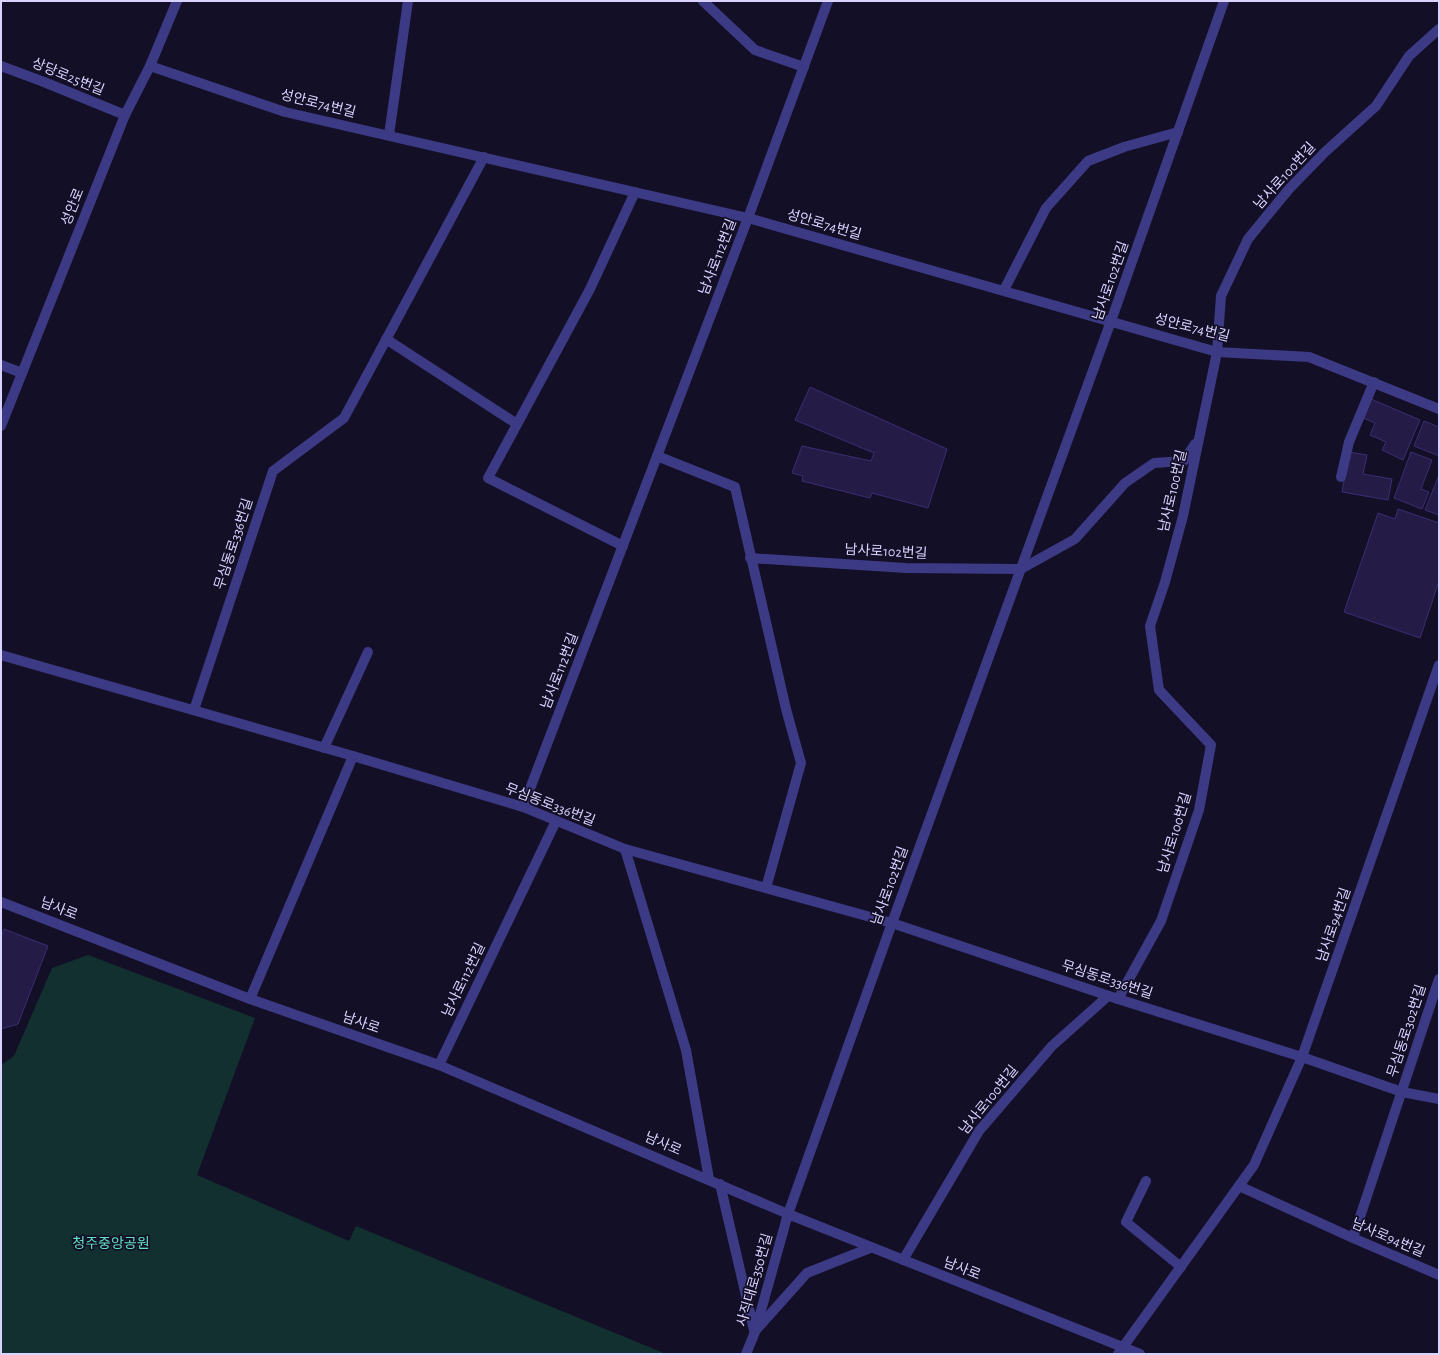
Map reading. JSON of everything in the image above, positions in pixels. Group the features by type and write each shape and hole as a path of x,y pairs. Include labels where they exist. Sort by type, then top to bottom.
{"street":[{"name":"성안로","path":"1,426 125,115 150,66 177,1"},
{"path":"389,135 408,1"},
{"path":"703,1 755,50 804,67"},
{"name":"남사로112번길","path":"523,807 748,218 828,1"},
{"name":"남사로102번길","path":"788,1214 892,923 1112,321 1224,1"},
{"name":"남사로100번길","path":"903,1260 979,1131 1052,1046 1113,998 1161,921 1199,810 1211,745 1159,690 1150,626 1165,582 1183,516 1217,352 1221,296 1248,239 1289,189 1326,152 1376,106 1409,56 1439,29"},
{"name":"상당로25번길","path":"1,66 125,115"},
{"name":"성안로74번길","path":"150,66 285,112 748,218 1217,352 1309,357 1439,409"},
{"path":"1004,290 1046,208 1088,161 1124,147 1178,132"},
{"path":"484,157 386,339 517,424"},
{"path":"623,546 488,478 590,289 635,192"},
{"name":"무심동로336번길","path":"194,710 273,471 344,418 386,339"},
{"path":"1,365 22,373"},
{"path":"1341,477 1349,442 1374,382"},
{"path":"1021,569 1075,538 1125,483 1154,463 1184,461 1199,437"},
{"path":"657,456 735,486 750,558 786,709 802,763 766,888"},
{"name":"남사로102번길","path":"750,558 906,568 1021,569"},
{"path":"324,748 368,652"},
{"name":"무심동로336번길","path":"1,654 523,807 625,849 892,923 1113,998 1302,1057 1402,1092 1439,1099"},
{"name":"남사로94번길","path":"1121,1350 1254,1165 1302,1057 1439,665"},
{"path":"250,999 353,756"},
{"name":"남사로112번길","path":"439,1065 556,821"},
{"name":"남사로","path":"625,849 686,1050 709,1179"},
{"name":"남사로","path":"1,902 250,999 439,1065 870,1248 903,1260 1121,1350 1140,1354"},
{"name":"무심동로302번길","path":"1353,1238 1439,979"},
{"path":"1146,1182 1126,1222 1181,1267"},
{"path":"720,1184 755,1332"},
{"name":"남사로94번길","path":"1239,1186 1439,1275"},
{"name":"사직대로350번길","path":"746,1354 755,1332 788,1214"},
{"path":"755,1332 807,1273 870,1248"}],"green space":[{"name":"청주중앙공원","path":"88,955 255,1018 197,1175 349,1241 356,1226 666,1354 1,1354 1,1065 14,1056 52,968"}],"building":[{"path":"810,387 947,449 928,508 872,493 870,498 802,481 803,476 792,473 802,446 871,461 874,453 795,420"},
{"path":"1371,399 1420,420 1403,460 1382,450 1386,442 1370,435 1375,423 1363,418"},
{"path":"1424,421 1439,427 1439,456 1414,446"},
{"path":"1349,452 1367,455 1363,474 1392,479 1388,500 1342,492"},
{"path":"1411,452 1432,460 1421,489 1429,492 1422,509 1394,498"},
{"path":"1439,475 1439,515 1425,510"},
{"path":"1398,509 1439,523 1439,581 1420,638 1344,612 1378,513 1395,519"},
{"path":"4,929 48,946 18,1024 1,1029 1,936"}]}
